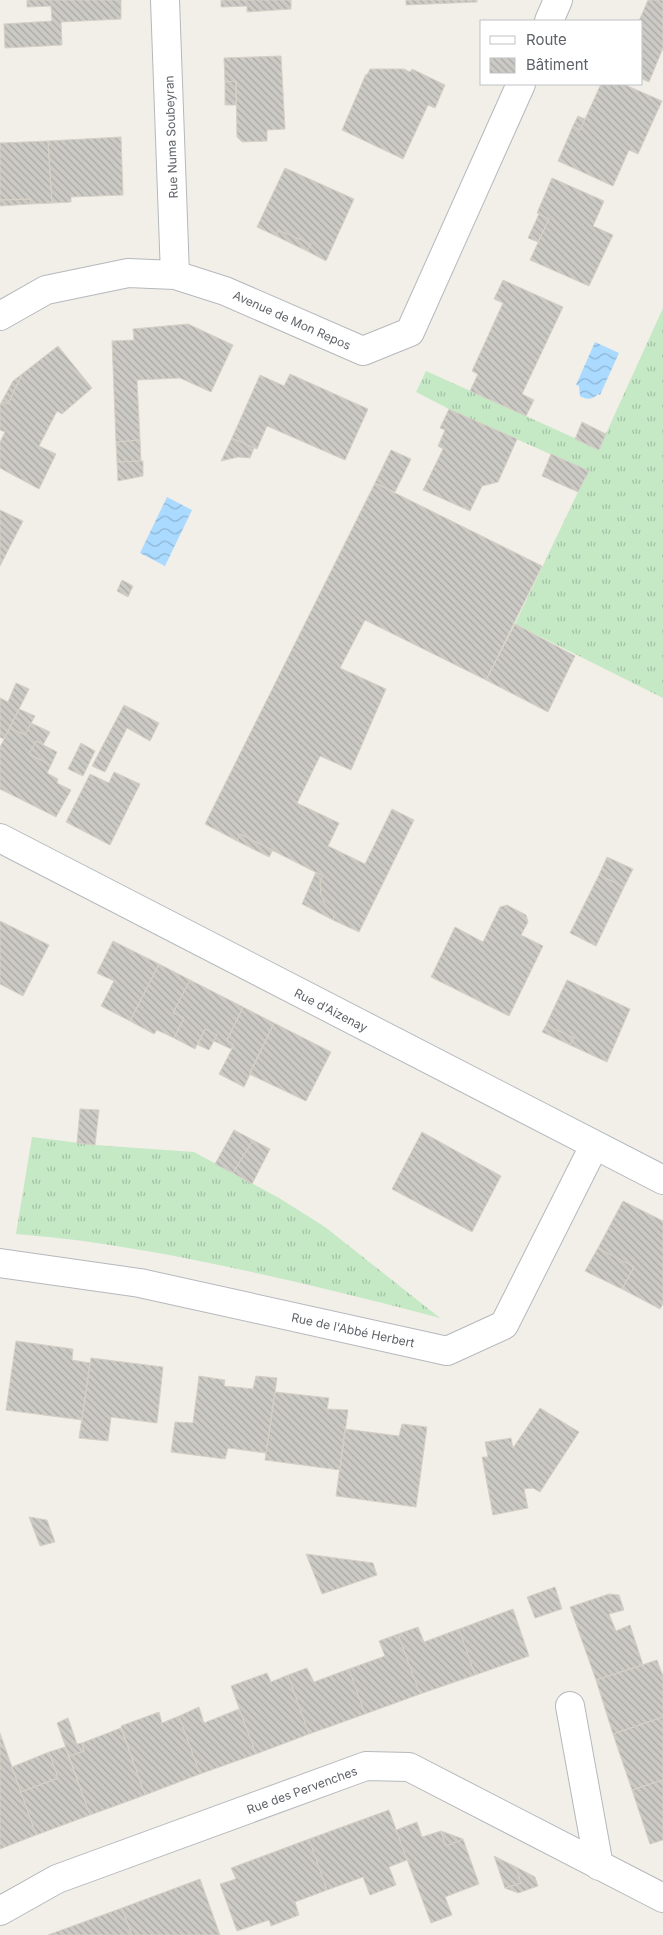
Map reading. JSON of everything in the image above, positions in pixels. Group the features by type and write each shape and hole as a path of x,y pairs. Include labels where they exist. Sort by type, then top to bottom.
{"street":[{"name":"Rue Numa Soubeyran","path":"165,0 175,275"},
{"path":"549,20 558,0"},
{"name":"Avenue de Mon Repos","path":"0,316 46,290 128,273 175,275 225,291 363,352 410,332 521,85"},
{"name":"Rue d'Aizenay","path":"0,838 663,1180"},
{"name":"Rue de l'Abbé Herbert","path":"0,1263 140,1283 447,1351 504,1324 594,1146"},
{"path":"570,1706 600,1866"},
{"name":"Rue des Pervenches","path":"0,1911 57,1879 366,1766 409,1767 663,1898"}],"green space":[{"path":"663,308 663,698 515,624 588,471 449,409 416,392 426,371 599,449"},
{"path":"32,1137 95,1145 194,1152 279,1198 325,1227 440,1318 323,1288 193,1260 105,1244 16,1234"}],"water":[{"path":"595,342 619,353 600,395 598,394 587,399 580,396 579,386 576,385"},
{"path":"167,497 192,510 165,566 140,553"}],"building":[{"path":"27,0 121,0 121,19 61,22 62,45 5,48 4,24 52,21 51,6 27,7"},
{"path":"221,0 291,0 291,9 247,12 247,6 221,7"},
{"path":"406,0 477,0 477,2 406,5"},
{"path":"648,0 663,0 663,48 649,82 643,79 643,20 639,20"},
{"path":"281,56 285,129 267,130 267,141 242,142 237,137 236,81 225,82 224,58"},
{"path":"370,69 404,69 410,72 412,69 445,85 435,108 428,105 403,159 342,130 366,74"},
{"path":"236,81 236,105 225,105 225,82"},
{"path":"601,85 625,85 662,101 638,154 629,150 613,186 558,161 573,126 580,130"},
{"path":"578,116 585,119 580,130 573,126"},
{"path":"121,137 123,195 71,197 71,202 52,203 48,141"},
{"path":"48,141 52,203 30,204 31,199 0,200 0,143"},
{"path":"285,168 354,199 326,261 307,251 311,244 278,230 276,236 257,227"},
{"path":"552,178 604,201 593,226 613,235 589,286 530,260 549,219 537,213"},
{"path":"31,199 30,204 0,206 0,200"},
{"path":"539,214 549,219 538,242 528,238"},
{"path":"278,230 311,244 307,251 276,236"},
{"path":"503,280 563,307 522,394 534,400 526,416 470,391 478,374 472,371 503,303 494,299"},
{"path":"188,324 233,345 211,392 180,378 137,380 140,440 116,442 112,341 134,340 133,329"},
{"path":"58,346 92,388 62,414 57,411 39,446 56,454 39,489 0,468 0,442 5,432 0,430 0,405 2,401 8,404 22,374"},
{"path":"22,374 8,404 2,401 13,381"},
{"path":"290,374 368,409 345,460 267,426 257,449 232,438 260,375 284,386"},
{"path":"449,409 517,439 498,482 482,486 470,511 423,490 443,449 438,446 445,430 440,428"},
{"path":"582,422 606,434 599,450 575,439"},
{"path":"232,438 254,448 250,458 238,457 221,461"},
{"path":"140,440 141,461 117,462 116,442"},
{"path":"391,450 411,459 395,492 375,483"},
{"path":"551,454 589,471 578,492 542,476"},
{"path":"143,461 143,476 118,481 117,462"},
{"path":"375,483 542,566 486,680 365,620 340,668 386,689 351,770 320,756 297,803 339,823 328,846 365,864 392,809 414,820 359,932 333,920 335,914 325,904 321,895 320,880 323,876 240,834 237,841 205,824"},
{"path":"0,510 23,521 0,566"},
{"path":"122,580 133,586 128,597 117,591"},
{"path":"515,624 575,656 548,712 486,680"},
{"path":"16,683 29,689 4,739 0,737 0,698 8,702"},
{"path":"124,705 159,723 150,741 127,728 105,772 92,766"},
{"path":"19,709 35,716 25,735 10,728"},
{"path":"31,723 50,732 43,745 36,741 29,754 51,765 47,773 58,779 57,783 71,790 56,817 0,789 0,747 10,728 25,735"},
{"path":"36,741 57,752 51,765 29,754"},
{"path":"81,743 95,751 83,776 68,769"},
{"path":"114,772 140,784 110,845 66,822 90,774 109,783"},
{"path":"240,834 273,850 269,857 237,841"},
{"path":"607,857 633,869 624,887 599,875"},
{"path":"316,872 323,876 320,880 321,895 325,904 335,914 333,920 302,904"},
{"path":"599,875 624,887 596,946 570,933"},
{"path":"507,905 526,915 528,922 521,935 543,946 509,1016 431,977 455,927 483,942 500,907"},
{"path":"0,921 49,945 23,996 0,984"},
{"path":"113,941 159,964 130,1021 101,1006 114,981 97,973"},
{"path":"159,964 190,980 173,1013 184,1018 174,1038 157,1030 154,1034 130,1021"},
{"path":"190,980 243,1007 227,1040 234,1045 231,1049 214,1041 217,1035 205,1029 195,1049 174,1038 184,1018 173,1013"},
{"path":"567,980 630,1009 607,1062 570,1045 574,1038 546,1025"},
{"path":"243,1007 274,1023 244,1087 219,1074 234,1045 227,1040"},
{"path":"274,1023 331,1052 306,1101 249,1074"},
{"path":"546,1025 574,1038 570,1045 542,1032"},
{"path":"205,1029 217,1035 209,1050 198,1045"},
{"path":"80,1109 99,1110 95,1145 77,1143"},
{"path":"234,1130 253,1140 233,1173 215,1164"},
{"path":"422,1132 501,1176 472,1232 392,1189"},
{"path":"253,1140 270,1149 252,1184 233,1173"},
{"path":"623,1201 663,1221 663,1304 660,1309 622,1289 634,1267 598,1248"},
{"path":"598,1248 634,1267 622,1289 585,1271"},
{"path":"16,1341 73,1349 72,1360 90,1363 82,1420 6,1410"},
{"path":"91,1358 163,1367 157,1423 111,1417 108,1441 79,1438"},
{"path":"199,1376 225,1380 224,1386 253,1389 256,1376 277,1378 266,1453 228,1448 225,1459 171,1452 175,1422 193,1423"},
{"path":"275,1392 329,1398 327,1409 348,1410 340,1470 265,1460"},
{"path":"540,1408 579,1432 540,1492 533,1488 524,1489 528,1508 493,1515 482,1457 488,1457 485,1442 511,1438 513,1448"},
{"path":"402,1424 427,1427 416,1507 336,1496 345,1429 399,1436"},
{"path":"29,1517 47,1520 55,1542 40,1546"},
{"path":"306,1554 373,1563 377,1575 322,1594"},
{"path":"555,1587 562,1609 535,1618 527,1597"},
{"path":"609,1594 619,1595 624,1610 609,1614 616,1631 630,1625 643,1665 596,1680 570,1607"},
{"path":"513,1609 529,1656 475,1675 459,1629"},
{"path":"418,1627 424,1642 459,1629 475,1675 420,1694 398,1634"},
{"path":"398,1634 420,1694 365,1714 349,1669 385,1656 379,1641"},
{"path":"657,1660 663,1676 663,1717 613,1734 596,1680"},
{"path":"307,1668 314,1682 349,1669 365,1714 309,1734 288,1675"},
{"path":"267,1673 271,1682 288,1675 309,1734 256,1754 231,1686"},
{"path":"199,1707 204,1723 239,1709 256,1754 200,1774 179,1716"},
{"path":"159,1712 162,1723 179,1716 200,1774 145,1795 121,1726"},
{"path":"663,1717 663,1780 632,1790 613,1734"},
{"path":"68,1718 77,1744 82,1743 84,1751 69,1756 57,1723"},
{"path":"121,1728 145,1795 90,1815 69,1756 84,1751 82,1743"},
{"path":"0,1733 36,1835 0,1849"},
{"path":"65,1747 90,1815 36,1835 21,1792 58,1778 49,1752"},
{"path":"49,1752 58,1778 21,1792 12,1767"},
{"path":"663,1780 663,1840 650,1844 632,1790"},
{"path":"389,1810 407,1860 389,1867 396,1885 370,1895 363,1877 327,1890 309,1839"},
{"path":"417,1822 422,1837 441,1831 446,1846 463,1839 479,1884 445,1897 452,1915 431,1923 396,1830"},
{"path":"441,1831 463,1839 446,1846"},
{"path":"309,1839 327,1890 295,1902 299,1915 271,1926 269,1920 237,1931 220,1884 236,1879 231,1868"},
{"path":"494,1856 516,1867 521,1883 505,1888"},
{"path":"516,1867 535,1877 538,1886 518,1893 505,1888 521,1883"},
{"path":"200,1879 220,1935 132,1935 122,1908"},
{"path":"122,1908 132,1935 48,1935"}]}
